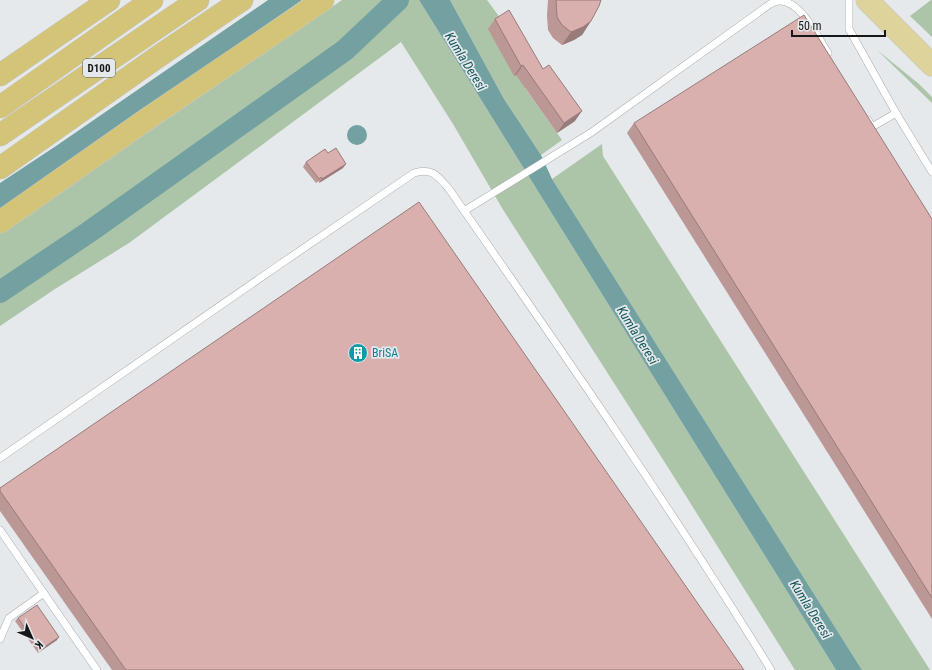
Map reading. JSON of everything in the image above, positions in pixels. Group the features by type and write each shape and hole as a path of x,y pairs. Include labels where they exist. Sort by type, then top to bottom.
{"highway":[{"path":"0,75 109,0"},
{"name":"D100","path":"0,107 152,0"},
{"name":"D100","path":"0,136 198,0"},
{"path":"159,56 222,0"},
{"path":"0,168 159,56 242,0"},
{"path":"0,222 147,119 323,0"}],"main road":[{"path":"867,0 883,18 932,65"}],"lane":[{"path":"464,211 592,132 770,4 779,0 796,5 803,12 832,61"},
{"path":"849,0 849,29 932,172"},
{"path":"864,114 872,127 896,112"},
{"path":"0,458 279,264 414,173 422,170 432,172 440,178 464,211 682,531 771,670"},
{"path":"0,530 97,670"},
{"path":"0,639 9,618 44,593"}],"green space":[{"path":"342,0 419,0 836,670 795,670 669,469 502,208 453,124 401,42 129,243 55,289 0,326 0,233"},
{"path":"450,0 487,0 542,75 525,88 562,140 541,155 504,99"},
{"path":"932,0 932,37 910,16"},
{"path":"877,50 919,84 932,97 932,103"},
{"path":"602,144 603,156 930,670 862,670 552,179"}],"water":[{"path":"268,0 302,0 0,211 0,183"},
{"name":"Kumla Deresi","path":"419,0 450,0 504,99 541,155 552,179 862,670 836,670"},
{"path":"357,125 364,128 367,135 364,142 357,145 350,142 347,135 350,128"}],"building":[{"path":"556,0 601,0 591,21 583,27 571,32 562,25 557,17"},
{"path":"509,10 543,69 549,65 582,111 564,123 523,65 521,66 495,19"},
{"path":"804,15 932,219 932,598 634,123"},
{"path":"336,148 346,164 322,179 321,177 319,179 306,162 325,149 328,153"},
{"name":"BriSA","path":"419,202 744,670 126,670 0,491 0,488"},
{"path":"37,605 59,637 40,650 18,618"}],"waterway":[{"path":"0,292 89,232 345,50 398,0"}],"place":[{"name":"BriSA","path":"358,353"}]}
